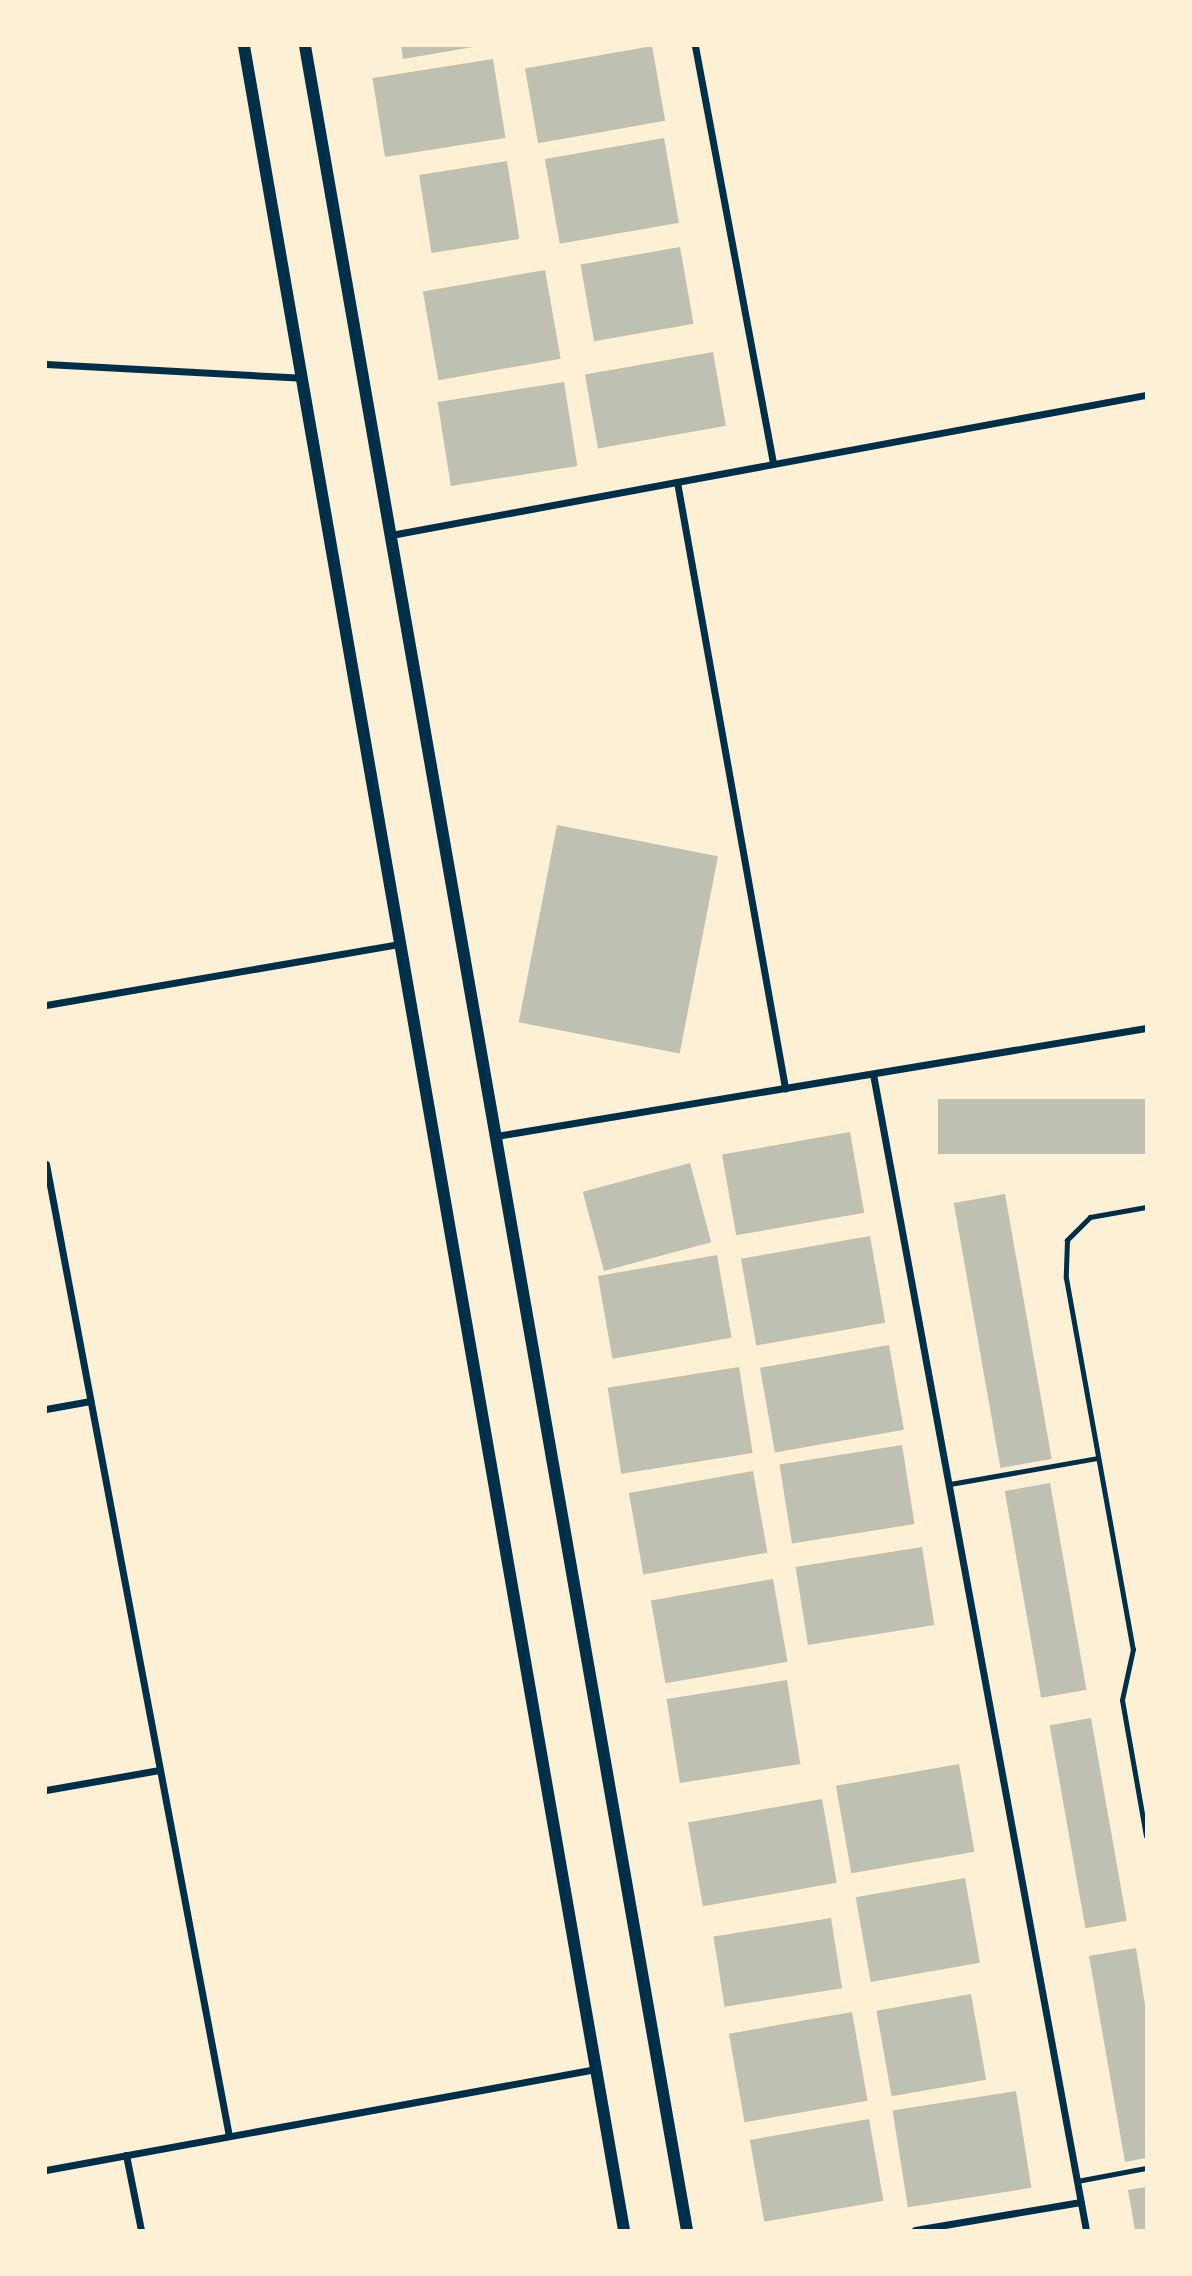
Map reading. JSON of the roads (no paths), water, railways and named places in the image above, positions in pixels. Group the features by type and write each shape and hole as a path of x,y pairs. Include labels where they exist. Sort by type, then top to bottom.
{"street":[{"path":"244,46 624,2231"},
{"path":"305,46 687,2231"},
{"path":"695,46 773,464"},
{"path":"46,364 302,378"},
{"path":"391,534 1146,395"},
{"path":"677,482 785,1088"},
{"path":"46,1005 400,944"},
{"path":"496,1136 1146,1028"},
{"path":"873,1074 1086,2231"},
{"path":"46,1164 229,2136"},
{"path":"46,1409 90,1401"},
{"path":"46,1790 159,1770"},
{"path":"46,2170 596,2068"},
{"path":"126,2155 141,2231"},
{"path":"915,2231 1081,2203"}],"lane":[{"path":"1146,1207 1090,1217 1067,1240 1066,1279 1133,1649 1122,1700 1146,1836"},
{"path":"950,1484 1097,1458"},
{"path":"1077,2181 1146,2168"}]}
